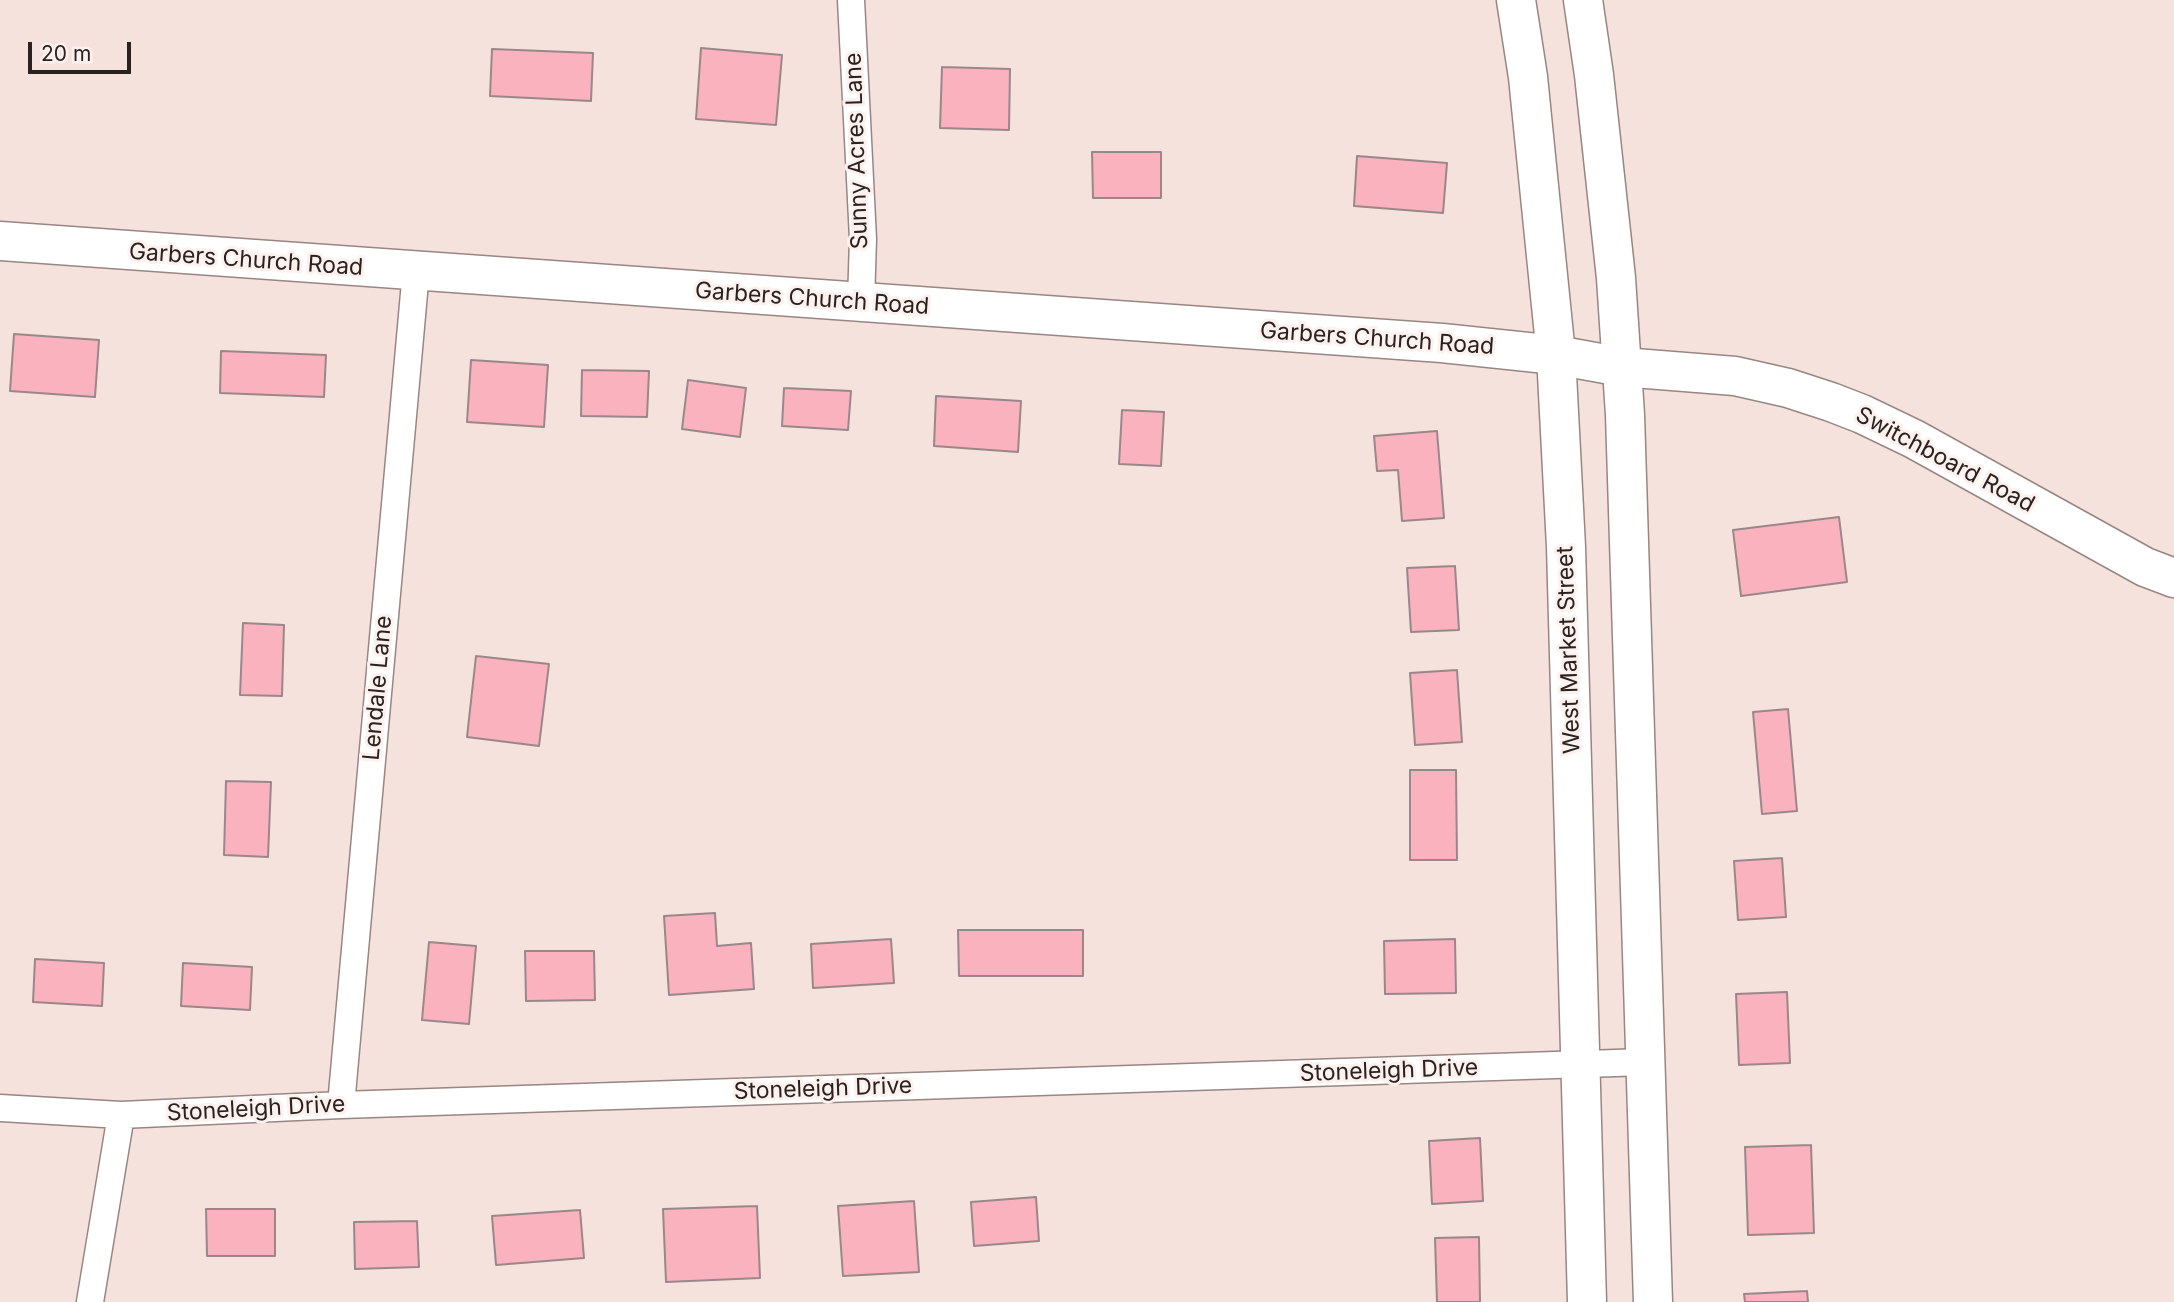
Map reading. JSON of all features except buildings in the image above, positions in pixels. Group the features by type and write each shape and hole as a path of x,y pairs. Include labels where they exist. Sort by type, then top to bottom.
{"main road":[{"name":"West Market Street","path":"1516,0 1530,90 1556,355 1566,547 1587,1302"},
{"path":"1583,0 1613,251 1622,367 1635,682 1653,1302"},
{"name":"Garbers Church Road","path":"0,241 1442,343 1556,355 1622,367"},
{"name":"Switchboard Road","path":"1622,367 1735,376 1788,388 1831,402 1914,439 2123,555 2174,578"}],"street":[{"name":"Sunny Acres Lane","path":"851,0 863,239 861,302"},
{"name":"Lendale Lane","path":"341,1105 416,271"},
{"name":"Stoneleigh Drive","path":"0,1108 121,1115 341,1105 1646,1062"},
{"path":"90,1302 121,1115"}]}
